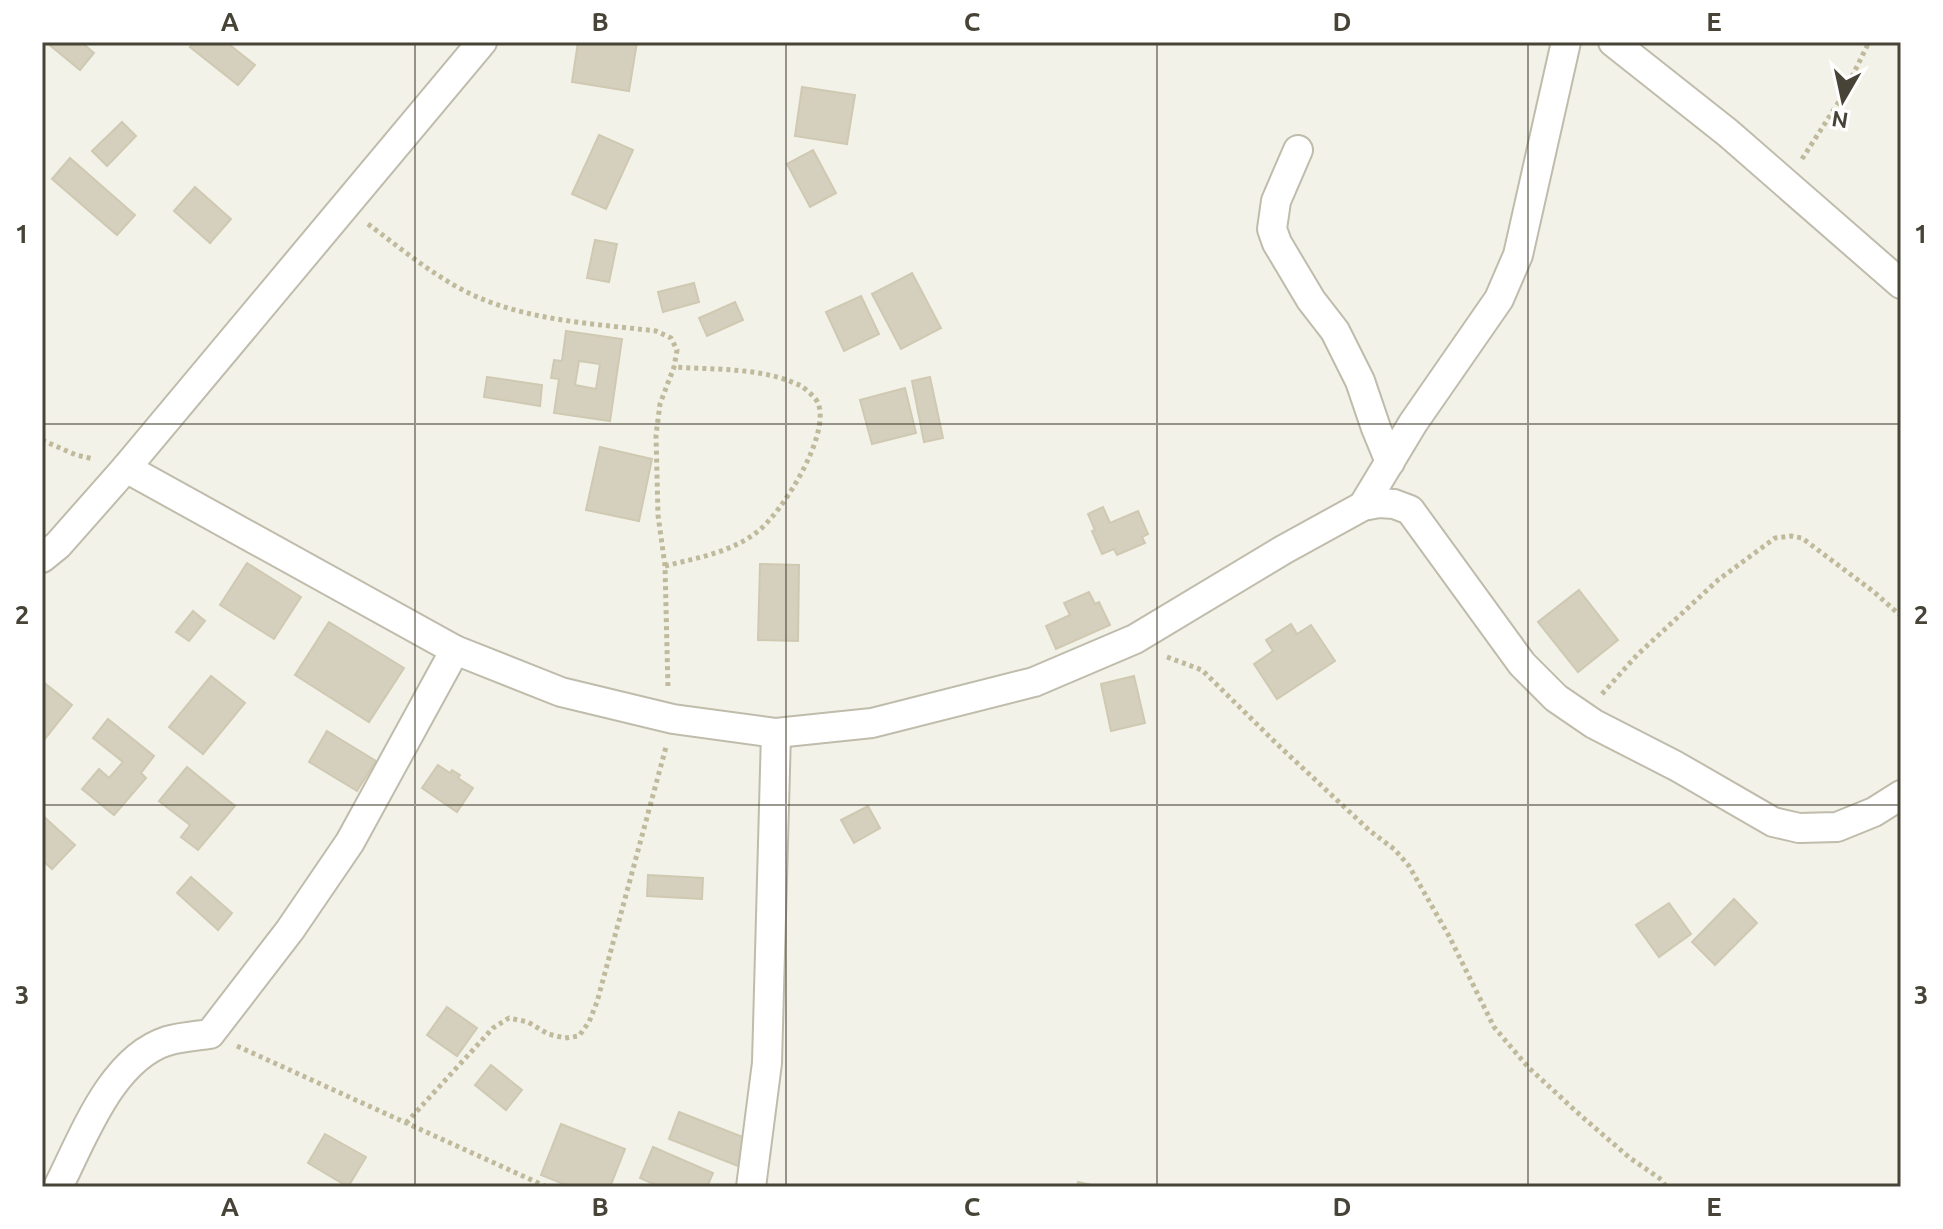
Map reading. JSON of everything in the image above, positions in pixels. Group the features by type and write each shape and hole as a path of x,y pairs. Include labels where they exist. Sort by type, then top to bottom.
{"street":[{"path":"42,558 58,545 126,468 482,42"},
{"path":"1363,506 1413,423 1499,299 1518,255 1566,42"},
{"path":"1613,42 1728,133 1901,284"},
{"path":"1298,150 1276,201 1272,229 1311,300 1335,331 1360,381 1390,462"},
{"path":"126,468 455,650 561,692 671,718 776,733 872,723 1034,682 1135,639 1229,581 1363,506 1394,504 1410,510 1522,664 1556,698 1584,717 1773,822 1799,828 1837,827 1874,812 1901,795"},
{"path":"58,1187 107,1090 136,1059 166,1042 210,1034 290,930 350,842 455,650"},
{"path":"751,1187 767,1063 776,733"}],"path":[{"path":"1786,184 1842,97 1869,42"},
{"path":"345,206 427,269 475,296 531,313 656,331 671,338 677,350 660,404 656,435 671,718 597,1002 579,1036 565,1038 548,1034 528,1022 509,1018 493,1028 406,1123"},
{"path":"665,566 723,551 757,532 783,505 805,467 819,432 820,417 818,402 803,387 762,373 674,367"},
{"path":"42,440 76,455 126,468"},
{"path":"1584,717 1637,655 1718,580 1775,538 1802,538 1901,616"},
{"path":"1135,639 1157,653 1202,670 1370,831 1394,849 1409,866 1449,936 1494,1027 1538,1077 1630,1158 1662,1180 1666,1187"},
{"path":"210,1034 547,1187"}],"building":[{"path":"46,42 81,42 94,53 80,70"},
{"path":"194,42 226,42 255,65 238,85 190,47"},
{"path":"578,42 637,42 629,91 572,82"},
{"path":"802,87 855,95 847,144 795,136"},
{"path":"122,122 136,136 107,166 92,151"},
{"path":"599,135 633,150 606,209 572,194"},
{"path":"813,150 836,193 810,207 787,164"},
{"path":"70,158 135,215 117,235 52,179"},
{"path":"195,187 231,219 210,243 174,211"},
{"path":"595,240 617,244 609,282 587,278"},
{"path":"912,273 941,328 901,349 872,294"},
{"path":"694,283 699,302 663,312 658,292"},
{"path":"861,296 879,334 844,351 826,312"},
{"path":"735,302 743,320 707,336 699,318"},
{"path":"566,331 622,339 610,421 554,413 559,379 551,378 554,360 562,361","holes":["579,361 600,364 596,389 575,385"]},
{"path":"487,377 542,385 540,406 484,397"},
{"path":"930,377 943,438 924,442 912,381"},
{"path":"905,388 916,433 872,444 860,400"},
{"path":"600,447 652,459 639,521 586,510"},
{"path":"1103,507 1110,523 1138,511 1148,534 1142,537 1145,543 1117,555 1114,549 1102,554 1088,514"},
{"path":"247,563 301,597 274,639 220,605"},
{"path":"760,564 799,565 798,641 758,640"},
{"path":"1579,590 1618,640 1578,672 1538,622"},
{"path":"1089,592 1095,604 1099,602 1110,625 1056,649 1046,626 1070,615 1064,603"},
{"path":"193,611 205,621 189,641 176,632"},
{"path":"329,622 404,668 369,722 295,675"},
{"path":"1291,624 1297,634 1311,625 1335,661 1277,699 1254,664 1273,651 1266,640"},
{"path":"211,676 245,703 203,754 169,727"},
{"path":"1134,676 1145,723 1111,731 1101,684"},
{"path":"42,681 72,705 44,740 42,739"},
{"path":"108,719 154,756 141,773 146,778 114,815 82,789 99,769 109,778 123,762 93,738"},
{"path":"327,731 376,761 357,791 309,762"},
{"path":"438,765 460,775 458,778 473,788 457,812 422,788"},
{"path":"187,767 235,806 198,850 181,837 190,825 159,801"},
{"path":"868,806 880,828 854,843 841,820"},
{"path":"42,815 75,845 52,869 42,860"},
{"path":"648,875 703,878 702,899 647,896"},
{"path":"191,877 232,913 218,930 177,893"},
{"path":"1734,899 1757,923 1715,965 1692,942"},
{"path":"1669,903 1691,934 1659,957 1636,925"},
{"path":"447,1007 477,1028 457,1056 427,1035"},
{"path":"491,1065 522,1090 506,1110 475,1085"},
{"path":"679,1112 753,1141 743,1168 669,1139"},
{"path":"561,1124 625,1149 610,1187 571,1187 541,1175"},
{"path":"325,1134 366,1157 348,1187 308,1163"},
{"path":"653,1147 713,1173 707,1187 660,1187 640,1178"},
{"path":"1078,1182 1097,1186 1097,1187 1077,1187"}]}
